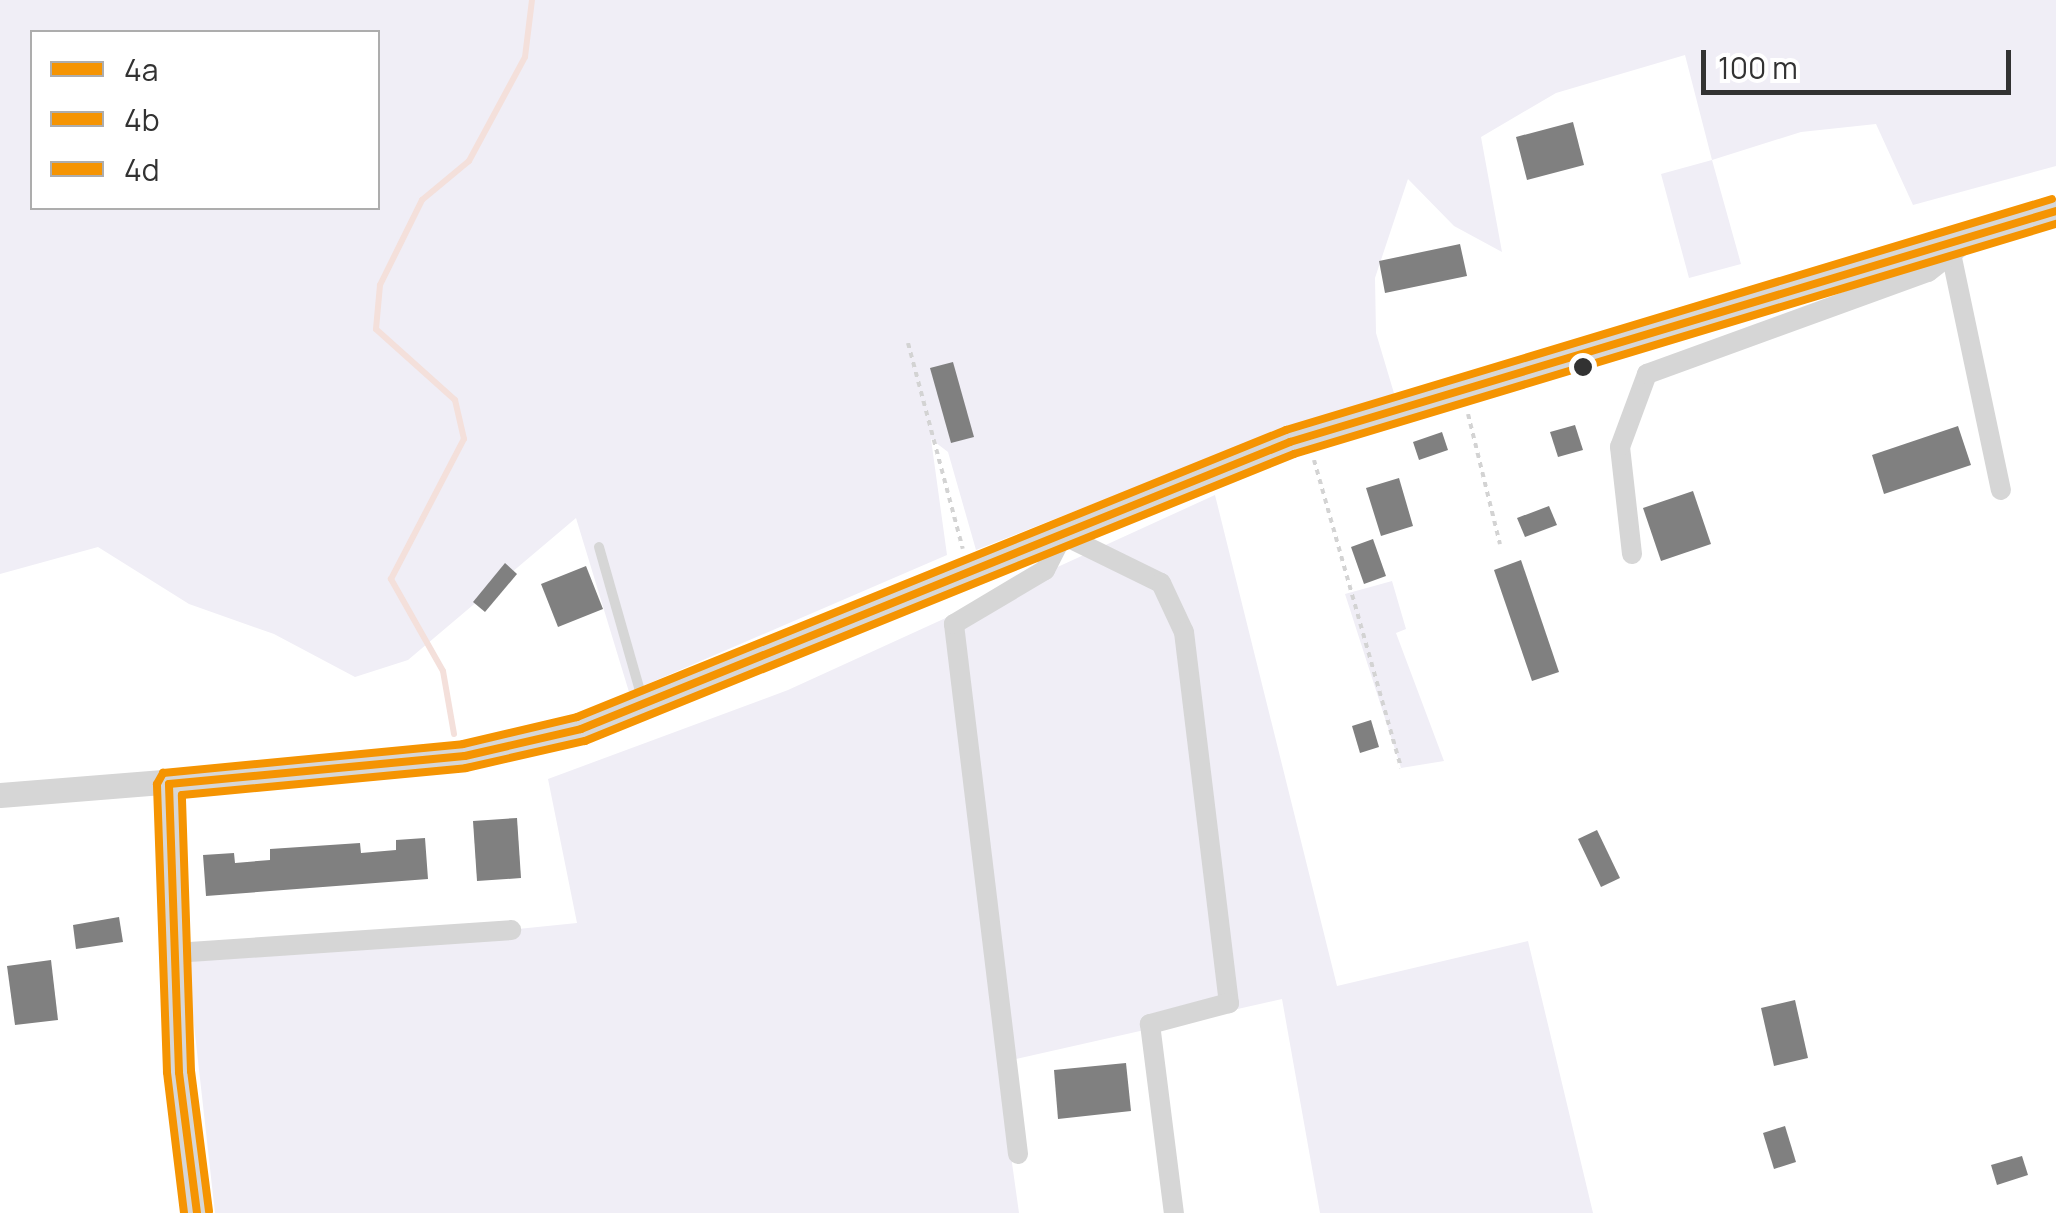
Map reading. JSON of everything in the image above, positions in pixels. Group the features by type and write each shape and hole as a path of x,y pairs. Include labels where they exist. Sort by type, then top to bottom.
{"street":[{"path":"0,795 169,784 484,753 644,706 1307,437 2056,211"},
{"path":"1632,554 1620,447 1647,374 1952,258 1975,236"},
{"path":"1952,258 2001,490"},
{"path":"1018,1154 954,624 1045,570 1063,534"},
{"path":"1063,534 1161,583 1184,632 1229,1003 1150,1024 1174,1213"},
{"path":"169,784 178,1072 197,1213"},
{"path":"174,953 511,930"}],"lane":[{"path":"599,547 644,706"}],"path":[{"path":"908,342 969,573"},
{"path":"1495,381 1466,415 1500,544"},
{"path":"1307,437 1401,768"}],"shaded area":[{"path":"0,0 2056,0 2056,166 1913,205 1876,124 1801,132 1712,160 1685,55 1556,93 1481,137 1502,252 1454,226 1408,179 1375,278 1376,333 1399,410 1307,437 1294,425 976,550 948,452 931,439 947,555 629,692 576,518 408,660 355,677 274,634 189,604 98,547 0,574"},
{"path":"1712,160 1741,264 1689,278 1661,174"},
{"path":"1215,495 1337,986 1528,941 1593,1213 1320,1213 1282,999 998,1063 1019,1213 215,1213 187,962 577,923 548,779 788,690"},
{"path":"1392,581 1406,629 1396,633 1444,761 1401,768 1345,594"}],"building":[{"path":"1573,122 1584,165 1527,180 1516,137"},
{"path":"1460,244 1467,276 1385,293 1379,261"},
{"path":"953,362 974,437 951,443 930,368"},
{"path":"1575,425 1583,450 1558,457 1550,432"},
{"path":"1958,426 1971,465 1884,494 1872,455"},
{"path":"1442,432 1448,450 1419,460 1413,442"},
{"path":"1399,478 1413,526 1381,536 1366,488"},
{"path":"1693,491 1711,544 1661,561 1643,508"},
{"path":"1549,506 1557,525 1525,537 1517,518"},
{"path":"1373,539 1386,576 1364,584 1351,547"},
{"path":"1521,560 1559,672 1532,681 1494,570"},
{"path":"505,563 517,574 485,612 473,602"},
{"path":"586,566 603,609 558,627 541,584"},
{"path":"1371,720 1379,747 1360,753 1352,726"},
{"path":"517,818 521,878 477,881 473,821"},
{"path":"1597,830 1620,878 1601,887 1578,839"},
{"path":"425,838 428,879 206,896 203,855 234,853 235,863 270,860 270,849 360,843 361,853 396,850 396,840"},
{"path":"119,917 123,942 76,949 73,925"},
{"path":"51,960 58,1020 15,1025 7,966"},
{"path":"1795,1000 1808,1058 1774,1066 1761,1008"},
{"path":"1126,1063 1131,1111 1058,1119 1054,1070"},
{"path":"1785,1126 1796,1162 1774,1169 1763,1133"},
{"path":"2022,1156 2028,1175 1997,1185 1991,1165"}],"waterway":[{"path":"454,734 443,671 391,579 464,439 455,400 376,329 380,285 422,200 469,161 525,57 532,0"}],"transit line":[{"name":"4d","path":"184,1213 167,1072 157,784 163,773 463,744 577,717 1286,430 2052,199"},
{"name":"4a","path":"197,1213 179,1072 169,784 465,756 581,729 1290,442 2056,211"},
{"name":"4b","path":"209,1211 191,1071 182,795 466,768 585,741 1294,454 2056,224"}]}
